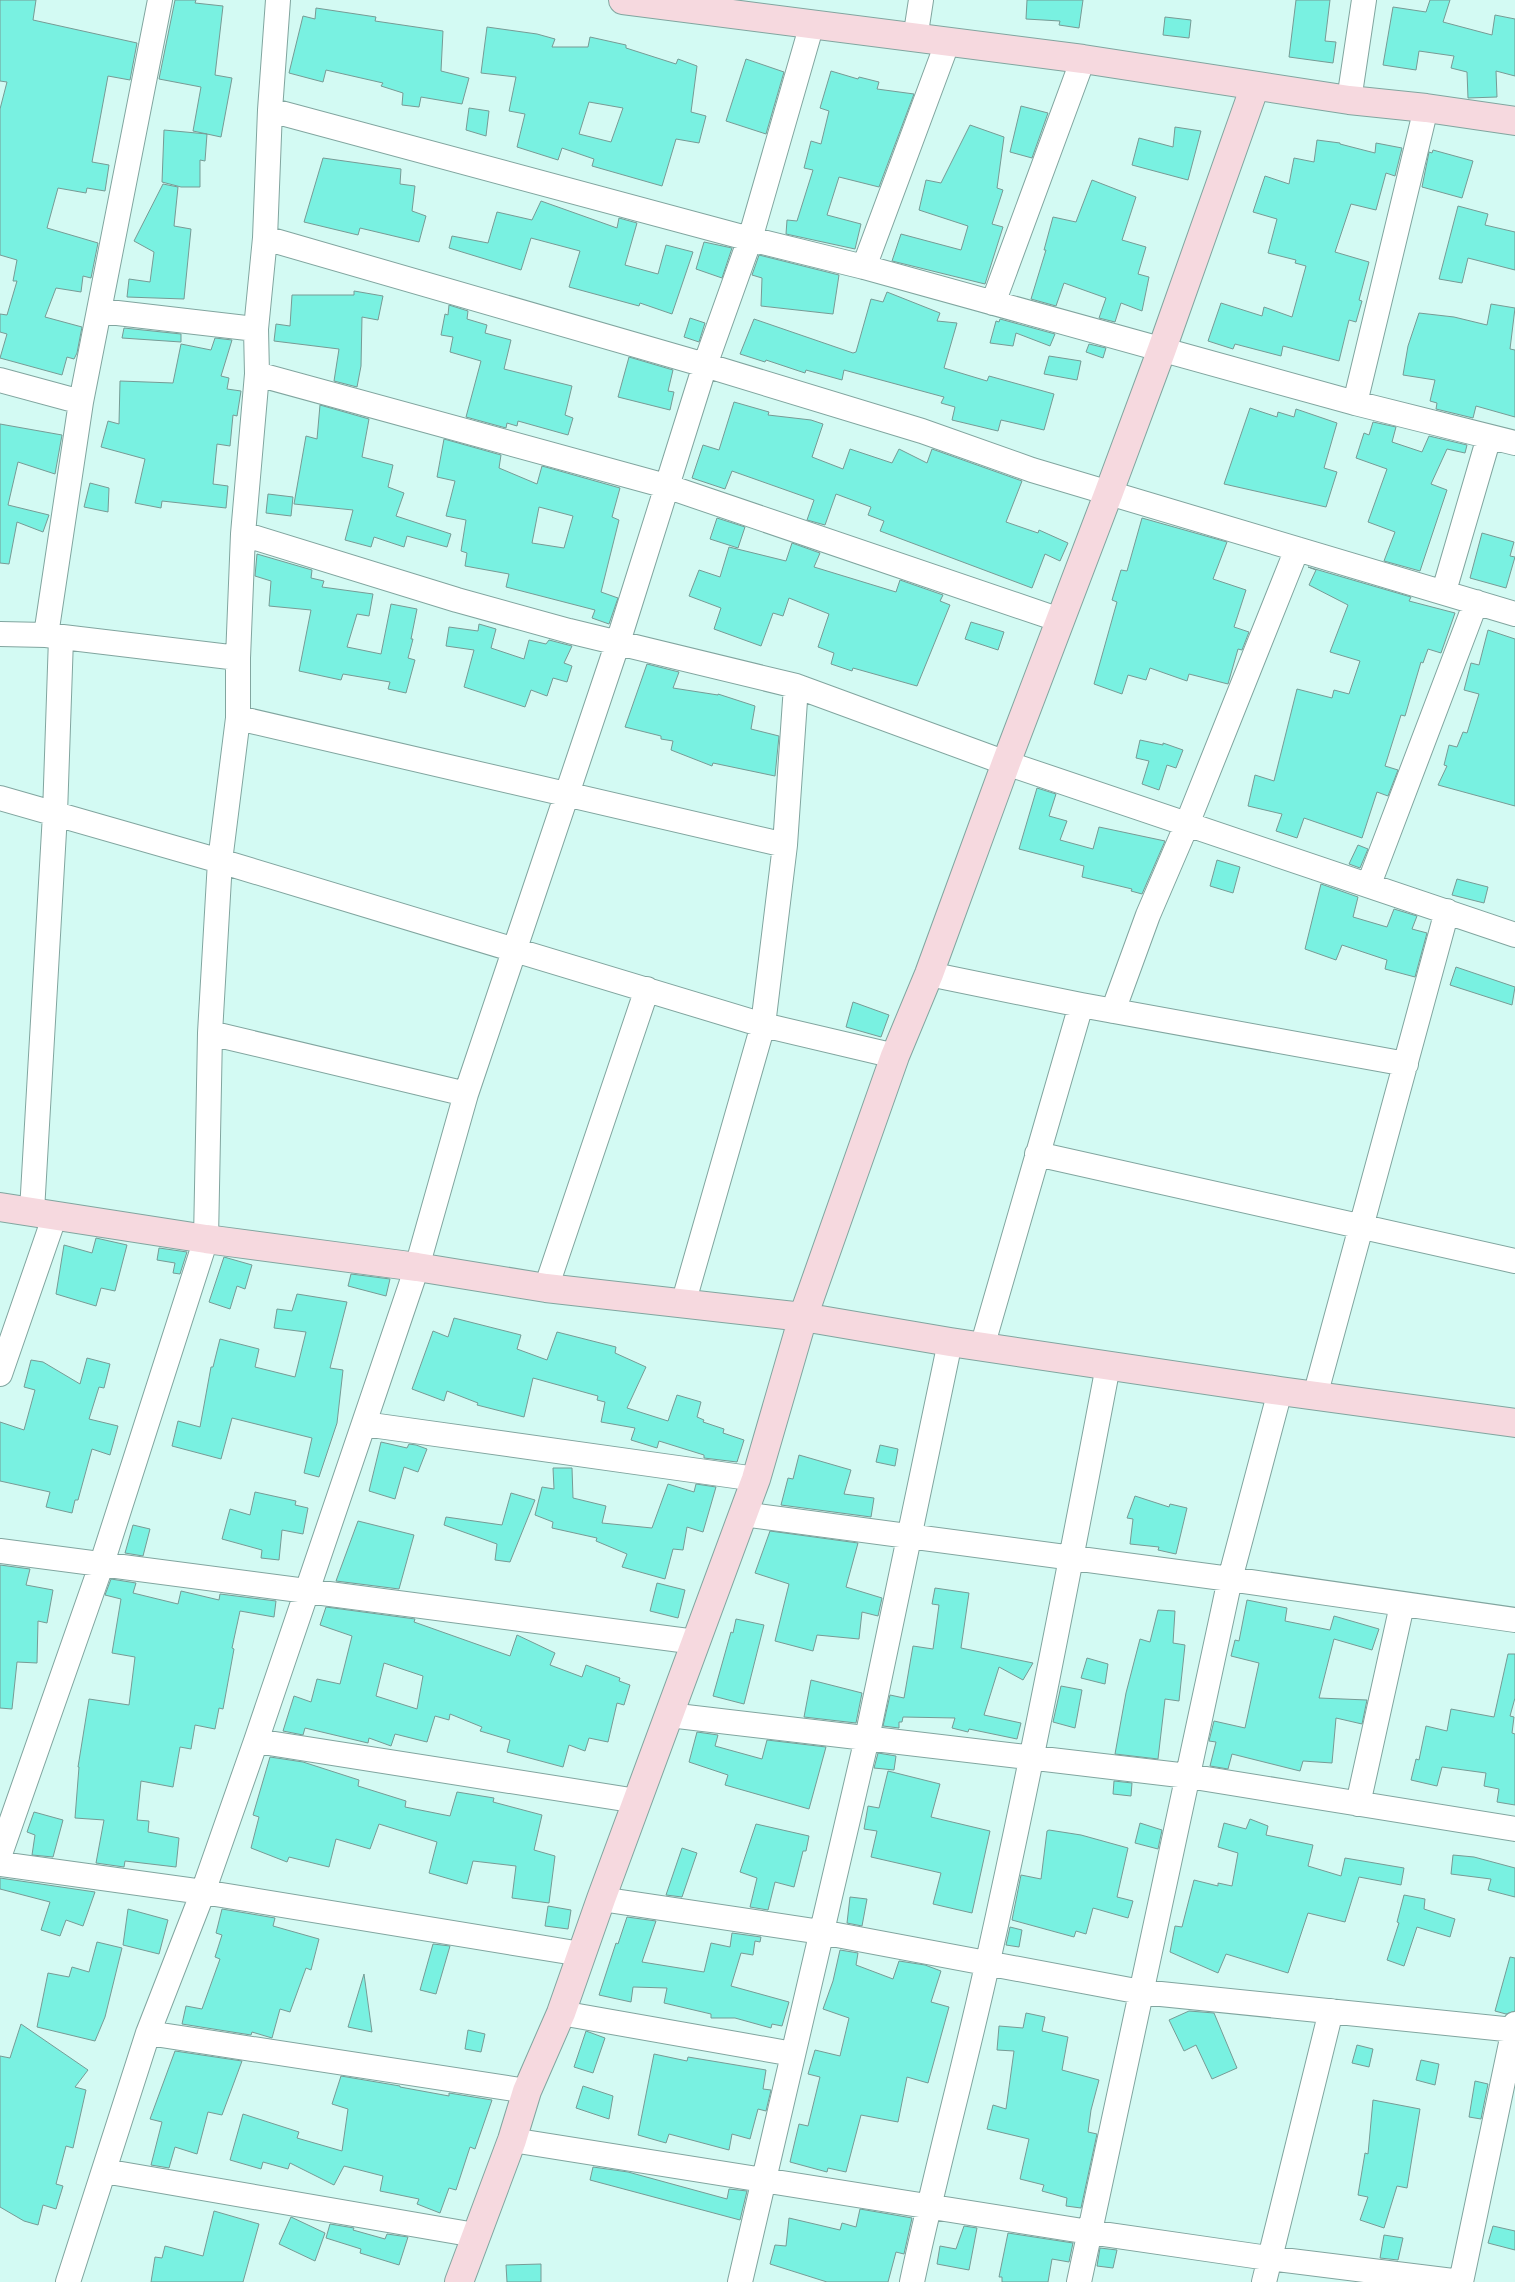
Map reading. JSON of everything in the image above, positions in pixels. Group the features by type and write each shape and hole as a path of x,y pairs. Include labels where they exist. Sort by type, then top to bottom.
{"street":[{"path":"0,1374 43,1213 55,814 54,637 81,402 160,0"},
{"path":"0,1854 102,1563 206,1239 210,1033 220,861 238,718 238,658 243,534 257,374 256,329 264,238 270,110 278,0"},
{"path":"623,0 733,7 812,24 915,39 948,41 1082,59 1349,100 1426,108 1515,121"},
{"path":"915,39 921,0"},
{"path":"1349,100 1364,0"},
{"path":"68,2282 148,2033 203,1892 418,1267 466,1094 618,642 705,364 750,239 812,24"},
{"path":"864,266 948,41"},
{"path":"993,304 1082,59"},
{"path":"458,2282 512,2140 527,2091 561,2012 756,1479 803,1317 895,1056 929,974 1006,763 1162,350 1255,86"},
{"path":"1355,403 1426,108"},
{"path":"270,110 750,239 864,266 993,304 1355,403 1515,443"},
{"path":"264,238 705,364 922,431 1032,470 1444,591 1515,614"},
{"path":"100,311 256,329"},
{"path":"257,374 666,486 1060,620"},
{"path":"0,380 81,402"},
{"path":"1444,591 1489,437"},
{"path":"243,534 457,600 569,631 796,686 1006,763 1369,884 1515,935"},
{"path":"1113,1011 1148,915 1187,824 1297,549"},
{"path":"1369,884 1476,602"},
{"path":"0,634 54,637 238,658"},
{"path":"683,1304 764,1025 785,845 796,686"},
{"path":"238,718 785,845"},
{"path":"0,798 220,861 764,1025 895,1056"},
{"path":"1315,1396 1447,911"},
{"path":"929,974 1081,1005 1406,1064"},
{"path":"546,1288 647,989"},
{"path":"982,1347 1081,1005"},
{"path":"210,1033 466,1094"},
{"path":"1037,1154 1515,1261"},
{"path":"0,1207 206,1239 418,1267 546,1288 803,1317 950,1342 1280,1392 1515,1424"},
{"path":"740,2282 867,1738 950,1342"},
{"path":"912,2282 928,2205 988,1964 1032,1758 1108,1366"},
{"path":"1078,2282 1230,1579 1280,1392"},
{"path":"364,1424 756,1479"},
{"path":"743,1514 1230,1579 1515,1620"},
{"path":"0,1551 696,1642"},
{"path":"1358,1804 1402,1605"},
{"path":"669,1715 1188,1776 1515,1829"},
{"path":"256,1741 637,1801"},
{"path":"0,1864 203,1892 581,1954"},
{"path":"512,2140 1089,2232 1268,2258 1461,2282 1515,2028 1141,1992 821,1932 601,1899"},
{"path":"1264,2282 1268,2258 1330,2011"},
{"path":"561,2012 793,2054"},
{"path":"148,2033 527,2091"},
{"path":"104,2171 475,2235"}],"building":[{"path":"0,0 36,0 33,20 137,43 130,80 108,76 92,162 109,165 105,191 87,188 86,193 58,188 47,228 98,243 91,278 83,276 81,292 56,288 45,317 82,327 77,353 74,359 67,357 62,375 0,358 7,334 0,332 0,314 7,315 17,281 13,281 17,260 0,255 0,109 7,82 0,81"},
{"path":"175,0 196,0 195,3 223,6 215,75 232,78 221,137 193,131 201,87 159,79"},
{"path":"1027,0 1083,0 1079,28 1059,25 1060,21 1026,19"},
{"path":"1296,0 1330,0 1325,41 1336,42 1333,63 1289,57"},
{"path":"1430,0 1450,0 1443,22 1492,35 1495,15 1515,19 1515,76 1496,71 1497,97 1468,98 1467,72 1451,68 1454,56 1419,51 1416,70 1383,65 1393,7 1426,12"},
{"path":"316,8 376,17 375,21 443,31 441,71 469,78 462,104 421,97 419,107 402,105 403,93 381,86 383,83 326,70 323,82 289,73 303,16 315,19"},
{"path":"1165,17 1191,20 1189,38 1163,35"},
{"path":"487,27 537,34 555,39 552,47 588,47 590,37 626,45 626,48 676,64 678,59 697,66 691,112 706,116 699,143 676,139 662,186 592,166 594,159 562,148 558,160 517,147 525,114 509,111 516,77 481,73","holes":["589,102 623,108 611,142 579,134"]},
{"path":"746,59 784,72 766,134 726,121"},
{"path":"831,71 858,79 859,77 879,82 877,89 914,94 879,187 839,177 827,215 861,224 855,249 786,234 787,220 797,221 813,170 804,168 811,141 821,144 829,111 820,108"},
{"path":"1021,106 1048,113 1032,158 1010,152"},
{"path":"469,108 489,111 486,136 466,130"},
{"path":"970,125 1004,137 997,188 1003,190 992,224 1003,227 985,284 892,261 901,234 961,250 968,226 919,210 926,180 941,183"},
{"path":"1175,127 1201,131 1188,180 1132,165 1139,138 1173,147"},
{"path":"164,130 207,134 205,161 200,160 200,187 181,187 162,182"},
{"path":"1317,140 1340,143 1375,153 1376,143 1402,148 1395,176 1386,173 1376,210 1351,204 1335,252 1369,262 1359,300 1362,301 1356,322 1349,320 1339,361 1283,346 1281,356 1235,344 1233,349 1208,341 1221,303 1262,316 1264,307 1292,317 1306,266 1295,263 1296,260 1268,253 1277,219 1253,212 1265,176 1289,184 1294,158 1314,162"},
{"path":"1433,150 1473,161 1462,198 1422,187 1429,152 1432,153"},
{"path":"323,158 401,169 400,184 415,186 412,211 426,216 419,242 360,228 358,235 304,222"},
{"path":"1092,180 1136,197 1122,240 1146,247 1138,274 1149,277 1142,311 1121,303 1115,322 1099,318 1106,298 1064,283 1056,306 1031,299 1046,250 1044,250 1053,217 1076,222"},
{"path":"163,184 178,187 174,226 191,229 184,299 127,297 129,279 150,282 154,252 134,241"},
{"path":"541,201 617,228 619,218 637,223 625,265 658,274 666,245 693,252 672,314 640,303 639,306 569,287 580,251 531,238 521,270 449,248 452,236 488,243 497,212 532,220"},
{"path":"1458,206 1488,214 1485,225 1515,232 1515,270 1468,258 1462,283 1439,279"},
{"path":"704,242 732,248 722,278 696,269"},
{"path":"759,255 839,275 833,314 761,306 762,278 752,275"},
{"path":"354,291 383,296 378,320 362,317 361,366 357,387 334,381 339,349 274,341 276,324 290,326 292,295 354,295"},
{"path":"887,292 940,313 937,321 957,323 944,368 987,381 989,376 1054,394 1044,430 1001,420 998,431 952,420 955,407 941,403 944,397 844,370 842,380 806,370 805,373 766,360 765,362 740,354 754,319 853,353 856,352 871,299 883,302"},
{"path":"1491,304 1515,308 1510,349 1515,350 1515,417 1476,406 1473,418 1436,409 1437,403 1430,401 1435,380 1403,375 1408,346 1419,313 1454,317 1487,325"},
{"path":"449,305 468,311 467,319 487,325 485,333 511,340 504,369 572,386 565,415 573,418 568,435 518,421 517,426 507,423 506,428 466,417 481,361 450,352 453,337 441,335 445,314 448,315"},
{"path":"690,318 705,323 699,342 684,337"},
{"path":"1000,319 1055,334 1050,346 1016,333 1013,346 990,343 996,321 999,322"},
{"path":"124,328 181,334 181,342 122,338"},
{"path":"215,338 232,340 221,376 229,378 227,389 241,391 237,416 233,415 230,446 217,444 213,484 228,486 226,508 162,501 161,508 135,503 145,459 101,447 108,421 119,424 120,381 173,383 181,344 211,350"},
{"path":"1089,344 1106,348 1103,358 1086,352"},
{"path":"1049,356 1081,361 1077,380 1044,374"},
{"path":"629,357 673,370 668,391 674,392 670,410 618,397"},
{"path":"734,402 769,412 768,415 811,420 823,424 812,457 843,469 850,449 892,463 899,449 927,463 932,449 1022,481 1006,522 1038,533 1039,530 1068,543 1060,561 1045,554 1032,588 880,531 884,521 868,515 871,507 836,494 825,525 807,520 814,500 732,471 725,489 692,478 703,445 719,450"},
{"path":"320,405 369,419 362,457 393,465 388,487 404,493 396,516 451,534 447,547 407,536 404,547 374,537 371,547 345,540 353,510 294,504 306,436 317,439"},
{"path":"1250,408 1277,417 1278,412 1294,417 1296,409 1337,423 1324,468 1337,472 1326,507 1224,484"},
{"path":"1373,422 1396,427 1392,442 1422,452 1429,436 1467,445 1465,453 1447,449 1431,484 1447,490 1420,571 1384,561 1395,532 1368,522 1387,469 1356,458 1364,433 1369,435"},
{"path":"0,424 62,435 55,474 18,462 8,505 49,515 43,532 17,522 9,564 0,563"},
{"path":"444,439 501,455 499,468 537,484 542,466 620,488 612,517 619,520 601,592 618,598 609,624 592,618 595,610 506,587 509,574 465,566 467,553 461,551 466,520 446,516 455,481 437,477","holes":["539,507 573,516 564,548 532,543"]},
{"path":"90,483 109,488 108,512 84,507"},
{"path":"268,494 293,497 291,516 266,513"},
{"path":"717,518 745,527 738,548 710,539"},
{"path":"1142,518 1227,542 1213,579 1246,590 1234,627 1249,632 1242,650 1238,649 1228,684 1189,674 1187,681 1150,668 1146,680 1128,675 1122,694 1094,684 1117,602 1112,600 1121,570 1127,571"},
{"path":"1482,533 1514,542 1510,556 1515,557 1506,588 1470,578"},
{"path":"792,543 820,553 814,567 896,592 900,580 943,595 940,601 950,605 917,686 853,668 852,671 831,664 834,653 818,647 829,614 789,598 783,616 773,613 761,646 714,629 721,608 689,596 699,570 720,577 729,547 786,561"},
{"path":"257,554 312,570 311,578 324,581 322,587 373,594 369,616 357,614 347,647 381,654 391,604 417,609 408,658 415,660 406,693 388,689 390,682 343,674 341,680 299,671 311,610 269,606 271,581 255,576"},
{"path":"1308,567 1411,597 1409,601 1455,613 1441,653 1428,649 1423,663 1421,662 1405,716 1401,715 1385,766 1398,770 1388,796 1377,792 1362,838 1304,818 1297,838 1276,831 1282,814 1248,806 1255,775 1274,781 1297,689 1332,698 1334,690 1349,694 1360,661 1330,652 1348,605 1309,585 1316,570"},
{"path":"971,622 1004,632 998,650 965,639"},
{"path":"479,624 496,629 491,648 524,659 529,640 546,644 549,640 572,646 564,663 572,666 567,682 553,678 547,696 531,690 525,707 464,687 474,650 446,646 449,627 478,631"},
{"path":"1488,630 1515,639 1515,806 1438,785 1447,766 1444,765 1449,745 1457,747 1463,732 1467,733 1479,694 1464,690 1471,663 1479,665"},
{"path":"647,664 679,672 673,688 718,694 755,706 751,729 779,736 775,776 713,763 712,766 671,750 673,741 625,727"},
{"path":"1140,740 1163,745 1163,743 1183,750 1176,768 1167,765 1159,790 1142,784 1149,761 1136,758"},
{"path":"1037,788 1056,794 1049,816 1067,821 1060,840 1093,849 1099,827 1165,841 1142,894 1131,891 1132,889 1082,877 1084,866 1019,849"},
{"path":"1358,845 1368,849 1360,868 1349,864"},
{"path":"1217,860 1240,867 1233,893 1210,886"},
{"path":"1457,879 1488,887 1484,903 1452,895"},
{"path":"1321,884 1358,897 1353,917 1387,927 1394,909 1417,916 1412,929 1427,933 1415,977 1385,969 1387,960 1342,945 1336,960 1305,949"},
{"path":"1456,967 1515,987 1512,1005 1450,985"},
{"path":"853,1002 889,1015 881,1037 846,1027"},
{"path":"96,1238 127,1245 115,1291 101,1288 96,1306 56,1294 64,1245 92,1253"},
{"path":"159,1248 187,1252 180,1274 173,1273 175,1263 157,1260"},
{"path":"224,1257 252,1265 245,1289 237,1286 230,1309 209,1302"},
{"path":"351,1274 390,1279 386,1296 348,1286"},
{"path":"297,1294 347,1302 330,1368 343,1370 337,1423 319,1477 304,1473 312,1438 232,1418 221,1459 172,1446 178,1421 200,1427 211,1367 213,1367 220,1339 259,1349 255,1367 295,1377 306,1332 274,1328 277,1309 292,1311"},
{"path":"454,1318 521,1335 517,1349 547,1360 557,1332 616,1347 615,1353 646,1367 627,1408 668,1421 677,1395 701,1402 697,1417 704,1420 703,1422 724,1429 723,1433 744,1440 737,1462 704,1458 704,1455 659,1441 657,1448 631,1440 635,1428 601,1422 605,1402 597,1400 598,1396 533,1378 524,1417 477,1405 478,1403 447,1391 444,1401 412,1389 433,1331 448,1337"},
{"path":"87,1358 110,1364 104,1388 99,1387 89,1419 118,1426 110,1455 92,1449 78,1500 75,1500 72,1513 46,1507 50,1492 0,1481 0,1422 24,1430 35,1390 24,1387 31,1360 43,1362 80,1384"},
{"path":"381,1442 407,1448 409,1444 416,1445 427,1449 418,1472 404,1467 395,1499 369,1491"},
{"path":"880,1445 898,1449 895,1466 876,1462"},
{"path":"799,1455 851,1470 844,1494 874,1498 871,1517 781,1505 788,1478 793,1479"},
{"path":"553,1468 572,1468 573,1498 606,1506 602,1523 652,1528 668,1484 694,1492 696,1484 716,1487 703,1532 687,1527 683,1550 673,1549 665,1579 622,1567 627,1554 596,1541 597,1538 552,1528 553,1522 535,1515 542,1487 554,1489"},
{"path":"255,1492 296,1501 295,1505 308,1508 303,1534 282,1530 279,1560 261,1558 262,1550 222,1539 230,1509 250,1515"},
{"path":"511,1493 535,1500 510,1562 495,1560 497,1544 444,1525 446,1517 502,1525"},
{"path":"1135,1496 1169,1507 1170,1504 1187,1508 1176,1554 1158,1550 1159,1547 1130,1544 1133,1519 1127,1518"},
{"path":"358,1521 414,1535 399,1589 336,1581"},
{"path":"133,1525 150,1529 143,1556 125,1553"},
{"path":"770,1531 858,1543 846,1587 882,1598 878,1616 862,1612 859,1639 817,1635 813,1651 775,1641 789,1584 755,1573"},
{"path":"0,1565 30,1569 26,1585 53,1590 47,1623 38,1621 37,1663 17,1662 12,1709 0,1708"},
{"path":"111,1579 136,1583 133,1593 178,1604 181,1591 219,1600 220,1594 276,1601 274,1617 240,1611 232,1648 234,1649 223,1709 219,1708 215,1729 195,1725 191,1749 180,1747 173,1787 141,1781 137,1820 149,1821 148,1832 179,1838 176,1867 125,1861 124,1867 96,1863 104,1820 75,1818 78,1767 89,1699 129,1705 135,1657 112,1653 121,1599 105,1595"},
{"path":"657,1583 685,1590 678,1618 650,1611"},
{"path":"935,1588 969,1593 961,1648 1033,1663 1023,1680 999,1667 984,1715 1021,1723 1017,1739 969,1729 968,1732 952,1728 955,1718 903,1717 902,1722 899,1722 899,1728 883,1726 890,1695 904,1698 913,1646 933,1649 939,1605 932,1604"},
{"path":"1247,1600 1287,1608 1285,1621 1330,1630 1334,1616 1379,1629 1372,1650 1334,1639 1319,1698 1367,1700 1362,1724 1336,1718 1332,1763 1303,1761 1300,1771 1232,1754 1228,1769 1210,1766 1216,1742 1209,1741 1214,1721 1245,1728 1259,1663 1231,1656 1235,1640 1239,1641"},
{"path":"326,1607 415,1619 414,1622 510,1656 517,1635 555,1653 550,1665 582,1677 586,1665 620,1678 619,1681 630,1685 624,1705 617,1703 608,1742 589,1738 585,1751 569,1745 563,1767 507,1752 510,1740 480,1731 482,1727 450,1714 449,1720 435,1716 427,1742 395,1734 391,1746 369,1738 368,1743 305,1728 303,1735 283,1731 294,1696 311,1702 317,1679 340,1684 352,1636 320,1625","holes":["384,1663 423,1676 417,1709 376,1696"]},
{"path":"1158,1610 1175,1611 1173,1643 1185,1645 1179,1701 1165,1699 1158,1759 1115,1754 1126,1693 1140,1639 1150,1642"},
{"path":"736,1619 764,1625 744,1704 713,1696"},
{"path":"1508,1654 1515,1654 1515,1698 1510,1716 1514,1717 1512,1733 1515,1734 1515,1805 1497,1802 1499,1789 1484,1786 1486,1773 1442,1767 1437,1786 1411,1780 1416,1759 1419,1760 1426,1726 1447,1731 1451,1709 1494,1717"},
{"path":"1087,1658 1108,1664 1105,1684 1081,1678"},
{"path":"811,1680 862,1693 856,1723 804,1717"},
{"path":"1061,1686 1082,1690 1075,1728 1053,1722"},
{"path":"697,1732 718,1735 715,1746 762,1759 767,1740 826,1747 809,1809 725,1785 728,1775 689,1762"},
{"path":"878,1753 896,1756 894,1770 874,1768"},
{"path":"270,1757 303,1762 359,1780 358,1786 406,1801 405,1807 450,1816 457,1792 494,1798 493,1802 542,1815 534,1850 555,1856 549,1903 512,1898 516,1866 473,1861 467,1884 429,1873 437,1842 379,1824 370,1849 336,1839 329,1867 289,1857 287,1862 251,1848 259,1817 253,1815"},
{"path":"888,1771 940,1784 931,1817 990,1831 972,1913 933,1904 941,1873 871,1857 877,1831 864,1829 868,1806 879,1808"},
{"path":"1114,1781 1132,1783 1131,1796 1113,1794"},
{"path":"34,1812 63,1820 53,1857 32,1855 35,1835 27,1832"},
{"path":"1250,1819 1268,1826 1266,1835 1313,1845 1308,1866 1341,1876 1345,1858 1404,1868 1401,1885 1359,1877 1345,1922 1308,1913 1288,1973 1226,1954 1218,1973 1170,1952 1175,1926 1182,1927 1194,1880 1218,1886 1218,1883 1232,1886 1238,1853 1218,1847 1224,1823 1246,1829"},
{"path":"1140,1823 1162,1830 1158,1849 1135,1843"},
{"path":"756,1824 809,1836 806,1851 803,1851 794,1887 775,1882 768,1910 750,1907 757,1878 740,1872"},
{"path":"1047,1831 1081,1835 1128,1848 1117,1897 1133,1901 1128,1918 1093,1908 1086,1934 1076,1931 1074,1937 1012,1920 1021,1875 1041,1879"},
{"path":"682,1848 697,1853 682,1897 666,1895"},
{"path":"1453,1855 1474,1857 1515,1868 1515,1897 1488,1890 1491,1879 1451,1874"},
{"path":"0,1878 95,1892 83,1926 66,1920 60,1936 41,1930 50,1902 0,1889"},
{"path":"1404,1895 1425,1899 1424,1909 1455,1919 1450,1937 1417,1927 1404,1966 1387,1960 1399,1923 1397,1922"},
{"path":"850,1897 867,1899 862,1926 847,1923"},
{"path":"548,1906 571,1910 568,1929 545,1926"},
{"path":"128,1909 168,1920 159,1954 123,1945"},
{"path":"222,1909 275,1918 273,1926 319,1939 311,1970 306,1968 290,2012 280,2009 272,2038 252,2032 251,2035 182,2024 186,2006 202,2009 220,1959 215,1957 222,1935 216,1933"},
{"path":"627,1917 656,1921 642,1962 704,1972 711,1943 730,1947 732,1933 761,1937 760,1942 755,1941 753,1955 741,1953 731,1986 789,2002 782,2026 772,2024 771,2028 735,2018 711,2018 711,2014 664,2003 667,1988 633,1987 631,2002 599,1995 616,1943 618,1944"},
{"path":"1010,1927 1022,1930 1019,1947 1006,1945"},
{"path":"97,1942 122,1948 105,2017 95,2041 37,2027 48,1973 69,1977 72,1967 89,1972"},
{"path":"433,1944 450,1946 436,1994 420,1990"},
{"path":"840,1950 858,1953 856,1965 893,1979 899,1961 925,1965 941,1971 931,2002 949,2007 928,2083 907,2077 898,2122 861,2115 846,2172 828,2168 827,2172 790,2162 799,2124 808,2126 820,2077 808,2074 815,2050 840,2056 849,2018 823,2009 833,1981"},
{"path":"1510,1957 1515,1958 1515,2011 1506,2014 1495,2011"},
{"path":"364,1974 372,2032 348,2027"},
{"path":"1189,2011 1214,2013 1237,2068 1212,2079 1196,2045 1184,2051 1169,2020"},
{"path":"1026,2013 1045,2017 1042,2031 1068,2037 1062,2070 1099,2080 1091,2110 1088,2132 1097,2134 1081,2208 1066,2206 1067,2198 1042,2191 1044,2185 1020,2179 1029,2139 987,2129 993,2105 1006,2109 1014,2051 997,2050 999,2026 1023,2028"},
{"path":"21,2024 88,2070 75,2087 86,2090 73,2148 66,2146 56,2184 63,2186 56,2209 43,2205 38,2225 24,2221 0,2207 0,2056 10,2058"},
{"path":"468,2030 485,2034 481,2052 465,2049"},
{"path":"586,2031 605,2038 593,2073 574,2067"},
{"path":"1357,2045 1373,2049 1369,2067 1352,2063"},
{"path":"175,2051 242,2061 222,2115 208,2112 197,2154 175,2147 169,2168 151,2165 162,2122 150,2119"},
{"path":"654,2054 687,2061 688,2057 766,2070 763,2089 771,2090 766,2111 758,2109 750,2139 732,2134 729,2150 669,2134 666,2143 638,2135"},
{"path":"1421,2060 1439,2064 1435,2085 1416,2080"},
{"path":"341,2076 449,2096 449,2093 492,2100 475,2149 470,2147 456,2190 449,2188 440,2213 417,2204 419,2199 380,2191 383,2176 344,2166 334,2185 290,2163 288,2169 263,2162 261,2169 230,2160 243,2114 299,2132 297,2138 342,2151 348,2109 332,2104"},
{"path":"1475,2081 1488,2084 1481,2119 1469,2117"},
{"path":"583,2086 613,2096 609,2119 576,2108"},
{"path":"1373,2100 1420,2109 1407,2188 1397,2186 1384,2228 1360,2220 1368,2197 1358,2195 1365,2153 1368,2154"},
{"path":"593,2167 628,2172 727,2199 729,2189 747,2191 740,2220 590,2180"},
{"path":"860,2209 912,2218 904,2254 896,2252 888,2282 827,2282 770,2264 775,2245 786,2246 789,2218 840,2230 842,2223 856,2227"},
{"path":"214,2211 259,2224 243,2282 151,2282 155,2257 162,2258 165,2246 203,2256"},
{"path":"291,2217 325,2233 315,2261 279,2244"},
{"path":"330,2224 354,2228 353,2230 385,2239 387,2234 408,2237 399,2265 360,2253 361,2249 326,2238"},
{"path":"964,2226 977,2228 969,2270 937,2264 940,2246 956,2249"},
{"path":"1493,2226 1515,2231 1515,2250 1488,2243"},
{"path":"1008,2233 1073,2243 1069,2262 1052,2259 1048,2282 1002,2282 1002,2277 999,2277"},
{"path":"1384,2235 1403,2238 1398,2260 1380,2258"},
{"path":"1100,2248 1117,2250 1113,2268 1097,2266"},
{"path":"541,2264 541,2282 507,2282 506,2265"}]}
